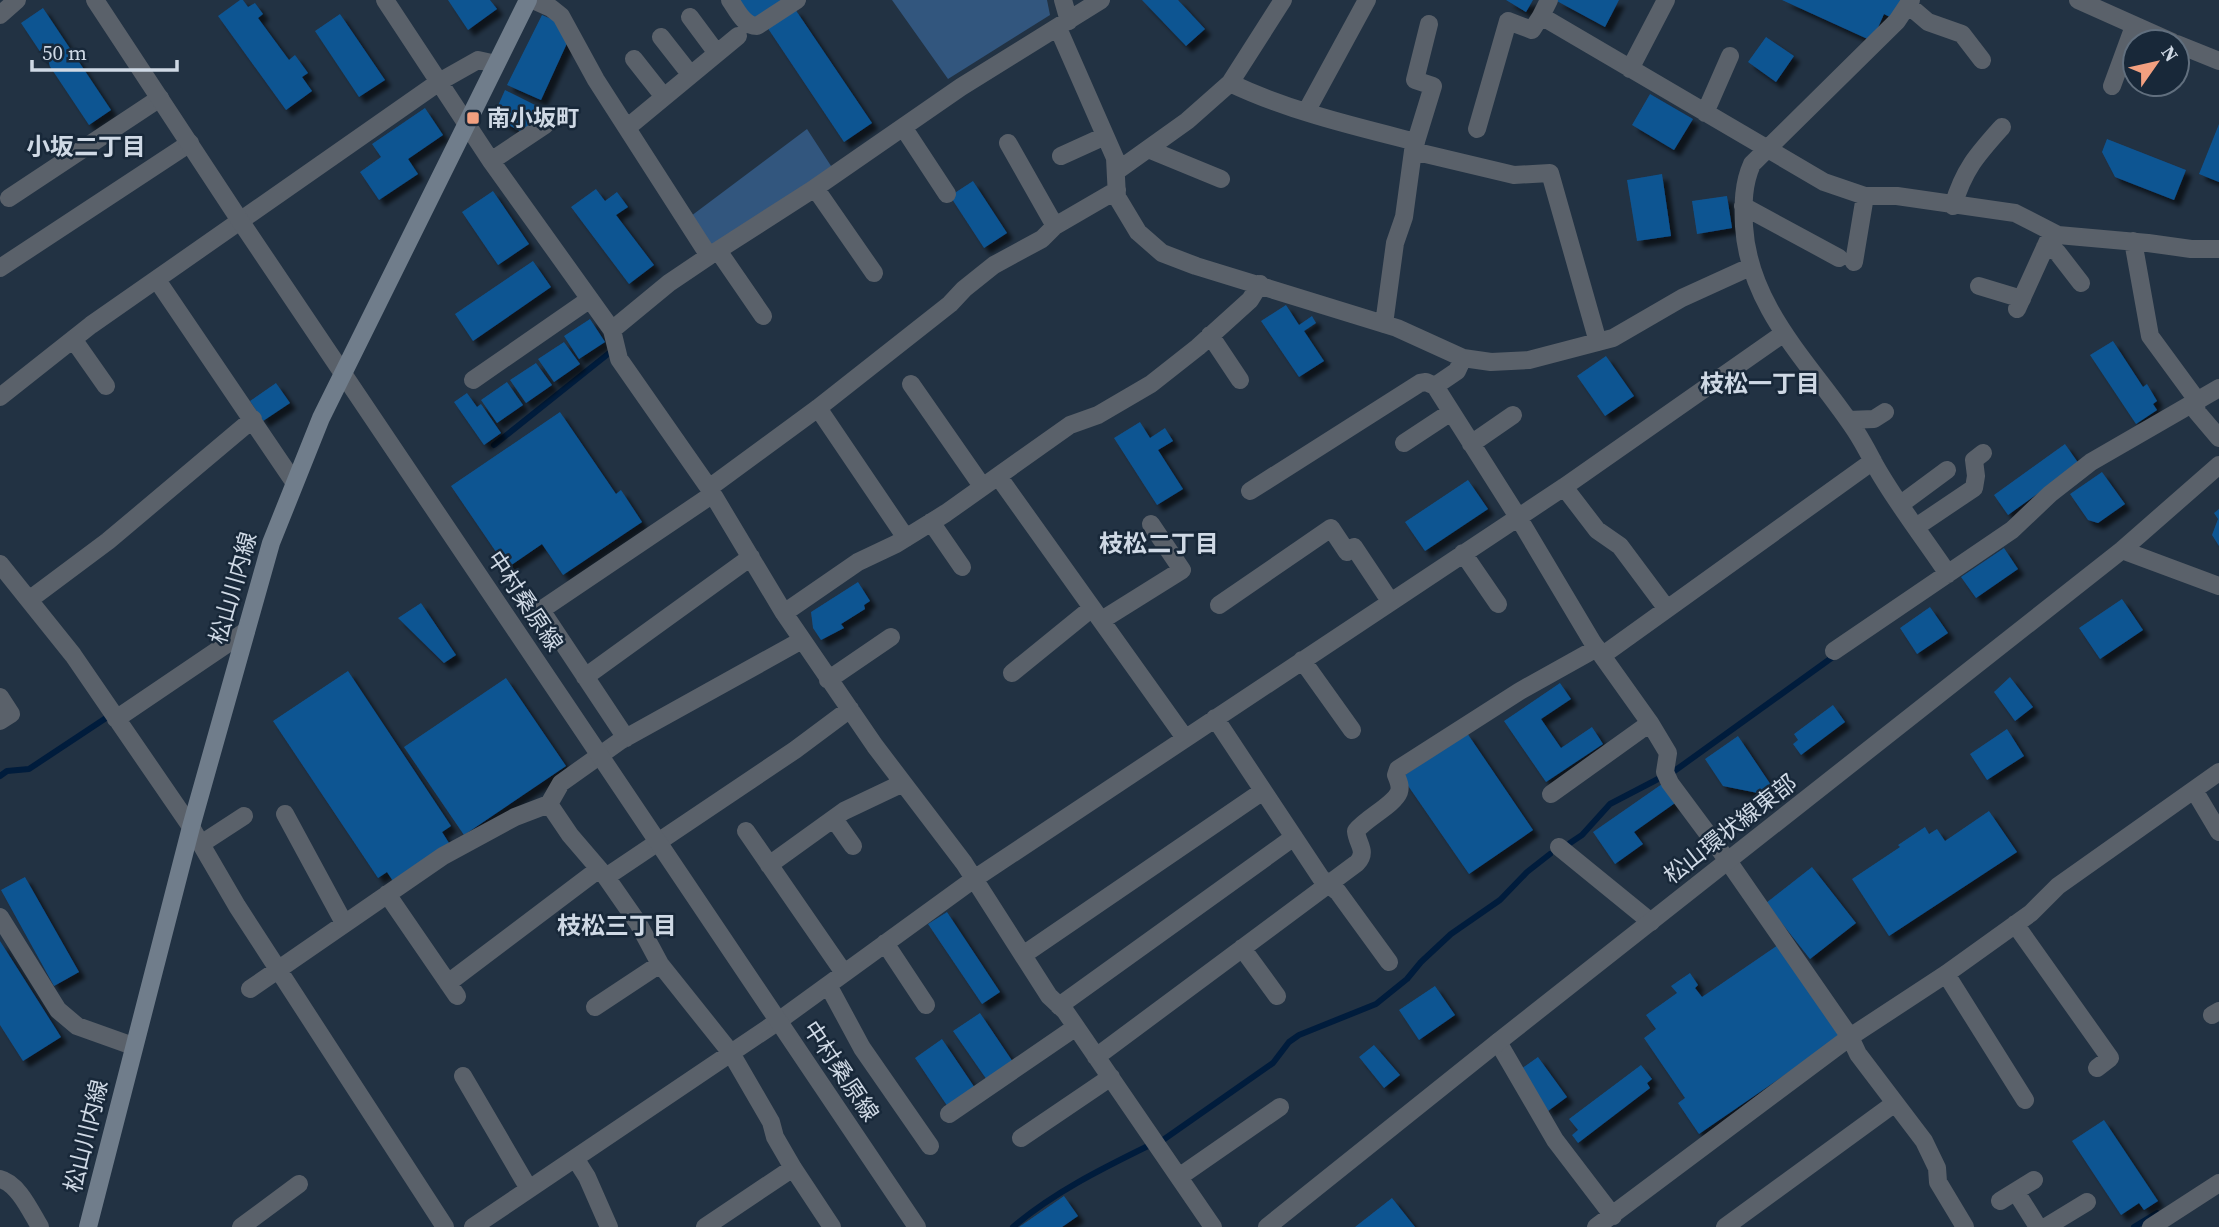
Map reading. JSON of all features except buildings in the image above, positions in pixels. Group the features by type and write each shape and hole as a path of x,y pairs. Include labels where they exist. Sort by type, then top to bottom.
{"main road":[{"name":"松山川内線","path":"88,1227 191,827 271,543 321,418 496,64 531,0"}],"street":[{"path":"0,15 18,0"},
{"name":"中村桑原線","path":"95,0 241,222 917,1227"},
{"path":"385,0 491,161 612,330 619,359 711,491 784,613 828,680 974,878 1049,996 1076,1027 1213,1227"},
{"path":"531,0 551,8 561,16 596,80 677,203 684,219 763,316"},
{"path":"730,0 746,23 757,26 797,0"},
{"path":"1063,0 1064,25 1115,158 1116,197 1138,232 1162,253 1384,324 1463,358 1491,362 1530,360 1613,338 1682,298 1750,267"},
{"path":"612,330 669,283 815,188 961,87 1101,0"},
{"path":"1117,171 1187,121 1230,83 1283,0"},
{"path":"1306,112 1367,0"},
{"path":"1630,69 1666,0"},
{"path":"2078,0 2139,28"},
{"path":"1948,573 1848,420 1784,333 1762,298 1750,267 1743,206 1746,178 1752,164 1897,21 1910,3 1928,22 1962,34 1982,60"},
{"path":"1477,129 1508,21 1532,30 1545,8 1630,69 1824,182 1865,196 1897,196 2015,213 2048,239 2081,283"},
{"path":"690,17 716,52"},
{"path":"1384,324 1395,243 1404,217 1415,147 1433,86 1415,80 1429,24"},
{"path":"2112,86 2134,26"},
{"path":"628,127 737,36"},
{"path":"661,37 690,74"},
{"path":"2191,50 2219,61"},
{"path":"1705,113 1730,56"},
{"path":"635,59 663,97"},
{"path":"0,397 73,339 439,82 478,60 496,64"},
{"path":"1230,83 1250,93 1306,112 1514,175 1550,173 1598,342"},
{"path":"9,198 160,98"},
{"path":"491,161 545,125"},
{"path":"903,127 947,194"},
{"path":"1953,206 1964,174 2002,127"},
{"path":"1061,156 1105,136"},
{"path":"0,268 190,143"},
{"path":"1008,144 1055,226"},
{"path":"1148,149 1221,179"},
{"path":"815,188 874,274"},
{"path":"626,738 541,610 711,491 899,345 994,265 1042,239 1055,226 1117,190"},
{"path":"1743,206 1847,260 1865,196"},
{"path":"1979,286 2020,304 2048,239 2058,236 2191,250 2219,249"},
{"path":"2133,242 2150,337 2193,396 2197,412 2219,439"},
{"path":"157,280 294,482"},
{"path":"784,613 858,562 931,522 1070,425 1098,415 1151,384 1198,348 1250,300 1259,284"},
{"path":"473,380 590,299"},
{"path":"473,1227 777,1022 974,878 1564,487 1784,333"},
{"path":"1210,335 1240,380"},
{"path":"73,339 106,386"},
{"path":"1435,386 1457,371 1463,358"},
{"path":"1250,491 1420,383 1426,382 1435,386 1600,652 1668,753 1665,772 1670,783 1728,861 1850,1037 1857,1054 1924,1141 1937,1168 1938,1182 1965,1227"},
{"path":"911,384 982,486"},
{"path":"1834,651 2012,530 2050,494 2091,462 2219,388"},
{"path":"818,408 906,538"},
{"path":"1404,443 1451,412"},
{"path":"1848,420 1874,419 1885,412"},
{"path":"1471,444 1513,415"},
{"path":"29,600 108,541 253,419"},
{"path":"1916,527 1974,488 1974,460 1983,453"},
{"path":"1096,1057 1362,857 1363,850 1356,831 1363,822 1399,793 1400,785 1396,775 1398,769 1520,691 1600,652 1667,609 1873,461"},
{"name":"松山環状線東部","path":"1267,1227 2122,550 2219,465"},
{"path":"1901,504 1947,470"},
{"path":"998,476 1185,738"},
{"path":"1564,487 1597,530 1619,546 1667,609"},
{"path":"931,522 962,567"},
{"path":"1012,673 1097,614 1181,569 1151,524"},
{"path":"1219,606 1331,528 1347,552 1354,547 1391,601"},
{"path":"2122,550 2219,586"},
{"path":"1463,553 1498,604"},
{"path":"585,677 751,557"},
{"path":"0,564 73,655 191,827 444,1227"},
{"path":"116,719 246,631"},
{"path":"828,680 891,637"},
{"path":"250,989 443,856 515,817 549,804 561,783 626,738 802,640"},
{"path":"1302,660 1352,730"},
{"path":"0,697 11,714 0,721"},
{"path":"387,894 453,989 602,873 795,750 850,709"},
{"path":"1215,718 1321,878 1338,892 1388,962"},
{"path":"1551,794 1650,723"},
{"path":"1498,1042 1555,1140 1609,1222 1688,1156 1850,1037 1946,974 2031,913 2058,886 2219,772"},
{"path":"769,865 844,811 903,783"},
{"path":"2194,790 2219,832"},
{"path":"1023,955 1263,791"},
{"path":"549,804 638,923 660,964 731,1053 771,1122 775,1137 832,1227"},
{"path":"285,814 344,923"},
{"path":"201,844 244,816"},
{"path":"834,819 853,846"},
{"path":"746,831 844,974"},
{"path":"1059,1006 1294,837"},
{"path":"1559,847 1651,922"},
{"path":"0,917 58,1010 77,1026 133,1046"},
{"path":"2015,924 2110,1058 2097,1068"},
{"path":"885,943 926,1005"},
{"path":"1242,948 1277,996"},
{"path":"595,1007 660,964"},
{"path":"1946,974 2025,1100"},
{"path":"828,985 862,1048 930,1146"},
{"path":"949,1114 1076,1027"},
{"path":"463,1076 529,1189"},
{"path":"1021,1138 1111,1077"},
{"path":"1725,1227 1895,1103"},
{"path":"1179,1177 1280,1107"},
{"path":"575,1158 587,1177 609,1227"},
{"path":"705,1227 793,1168"},
{"path":"0,1179 5,1179 15,1189 40,1227"},
{"path":"2034,1180 2008,1196 2038,1227"},
{"path":"2160,1225 2219,1183"},
{"path":"241,1227 299,1184"},
{"path":"2046,1227 2087,1202"}],"shaded area":[{"path":"892,0 1047,0 1050,15 948,79"},
{"path":"807,129 833,169 711,246 691,216"}],"waterway":[{"path":"494,445 613,350"},
{"path":"1673,772 1837,654"},
{"path":"0,776 7,771 29,769 106,718"},
{"path":"1570,843 1582,835 1610,804 1658,779"},
{"path":"1163,1140 1273,1063 1289,1042 1299,1035 1376,1004 1407,979 1451,934 1500,900 1527,872 1550,854"},
{"path":"1013,1227 1061,1192 1148,1146"},
{"path":"2134,1227 2157,1213"}],"place":[{"name":"南小坂町","path":"473,118"}],"district":[{"name":"小坂二丁目","path":"86,146"},
{"name":"枝松一丁目","path":"1760,383"},
{"name":"枝松二丁目","path":"1159,543"},
{"name":"枝松三丁目","path":"617,925"}]}
